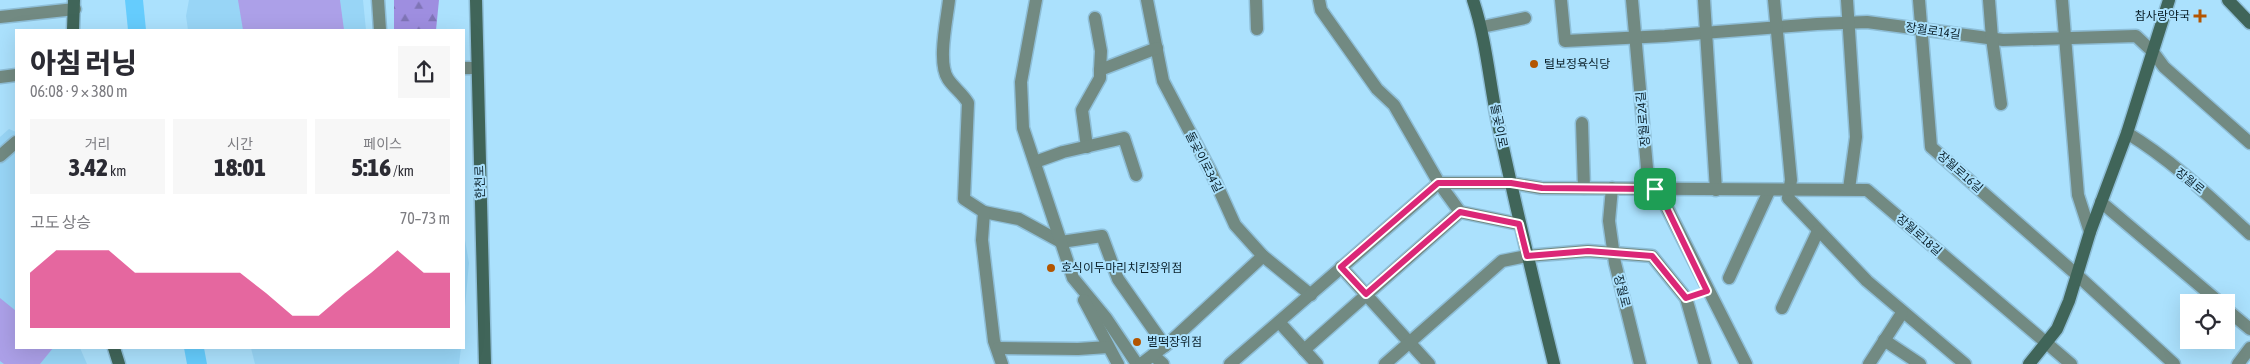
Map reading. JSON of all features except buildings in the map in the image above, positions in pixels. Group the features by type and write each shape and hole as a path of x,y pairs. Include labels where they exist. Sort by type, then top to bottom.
{"main road":[{"name":"한천로","path":"476,0 485,364"},
{"name":"돌곶이로","path":"1474,0 1482,27 1496,117 1519,224 1554,364"},
{"path":"2030,364 2057,329 2069,301 2090,232 2127,133 2169,0"},
{"path":"2228,0 2250,23"},
{"path":"74,4 74,29"},
{"path":"114,349 118,364"}],"street":[{"path":"378,0 380,29"},
{"path":"949,0 943,63 948,78 962,92 968,103 964,199 984,212 1019,219 1061,242 1102,236 1118,280 1165,346"},
{"path":"1036,0 1021,82 1023,128 1073,278 1118,364"},
{"name":"돌곶이로34길","path":"1148,0 1163,81 1211,172 1236,225 1264,256 1311,295"},
{"path":"1256,0 1258,29"},
{"path":"1319,0 1321,10 1361,67 1378,89 1394,105 1438,183 1460,212 1519,224"},
{"name":"장월로14길","path":"1561,0 1565,41 1867,22 1992,38 2136,36 2153,52"},
{"name":"장월로24길","path":"1632,0 1648,179 1662,198 1707,291 1746,364"},
{"path":"1704,0 1716,190"},
{"path":"1774,0 1790,180 1788,198 1867,281 1965,364"},
{"path":"1846,0 1856,137 1849,189"},
{"name":"장월로16길","path":"1919,0 1931,147 2077,275"},
{"path":"1989,0 1992,38 2002,104"},
{"path":"2062,0 2078,195 2090,232"},
{"path":"0,17 74,4"},
{"path":"1087,147 1082,110 1100,78 1100,51 1095,18"},
{"path":"1482,27 1525,18"},
{"path":"1100,70 1157,48"},
{"path":"2153,52 2164,67 2250,143"},
{"path":"465,68 477,68"},
{"path":"0,77 15,75"},
{"path":"1582,123 1584,188"},
{"name":"장월로","path":"2127,133 2144,143 2181,173 2250,234"},
{"path":"1035,162 1124,138 1136,175"},
{"path":"0,156 15,143"},
{"path":"1230,364 1438,183 1511,183"},
{"name":"장월로18길","path":"1511,183 1542,188 1769,191 1867,190 2071,364"},
{"name":"장월로","path":"1612,188 1609,221 1614,252 1640,364"},
{"path":"1730,278 1769,191"},
{"path":"2101,202 2210,294"},
{"path":"984,212 982,240 994,341 1002,364"},
{"path":"1304,350 1460,212"},
{"path":"1782,308 1818,231"},
{"path":"1385,364 1502,261 1527,256 1588,251 1652,256 1686,298 1705,364"},
{"path":"1141,364 1165,346 1264,256"},
{"path":"1341,267 1429,364"},
{"path":"2077,275 2174,364"},
{"path":"1073,278 1106,318 1136,364"},
{"path":"1686,298 1707,291"},
{"path":"1869,364 1902,312"},
{"path":"2235,316 2250,329"},
{"path":"1279,322 1316,364"},
{"path":"1884,340 1920,364"},
{"path":"998,348 1078,349 1108,347"},
{"path":"2239,364 2250,348"},
{"path":"1153,355 1163,364"}],"shaded area":[{"path":"125,0 143,0 146,29 128,29"},
{"path":"189,0 363,0 366,29 188,29 186,16"},
{"path":"238,0 340,0 344,29 243,29"},
{"path":"9,129 15,132 15,349 80,349 87,364 0,364 0,137"},
{"path":"465,240 469,263 465,307"},
{"path":"0,298 15,310 15,349 52,349 40,364 4,364 0,361"},
{"path":"184,349 204,349 207,364 187,364"},
{"path":"251,349 461,349 459,364 255,364"}],"green space":[{"path":"394,0 439,0 436,29 394,29"}],"place":[{"name":"참사랑약국","path":"2200,16"},
{"name":"털보정육식당","path":"1534,64"},
{"name":"호식이두마리치킨장위점","path":"1051,268"},
{"name":"벌떡장위점","path":"1137,342"}],"route":[{"path":"1438,183 1511,183 1542,188 1655,189 1662,198 1707,291 1686,298 1652,256 1588,251 1527,256 1519,224 1460,212 1366,294 1341,267 1438,183"}]}
